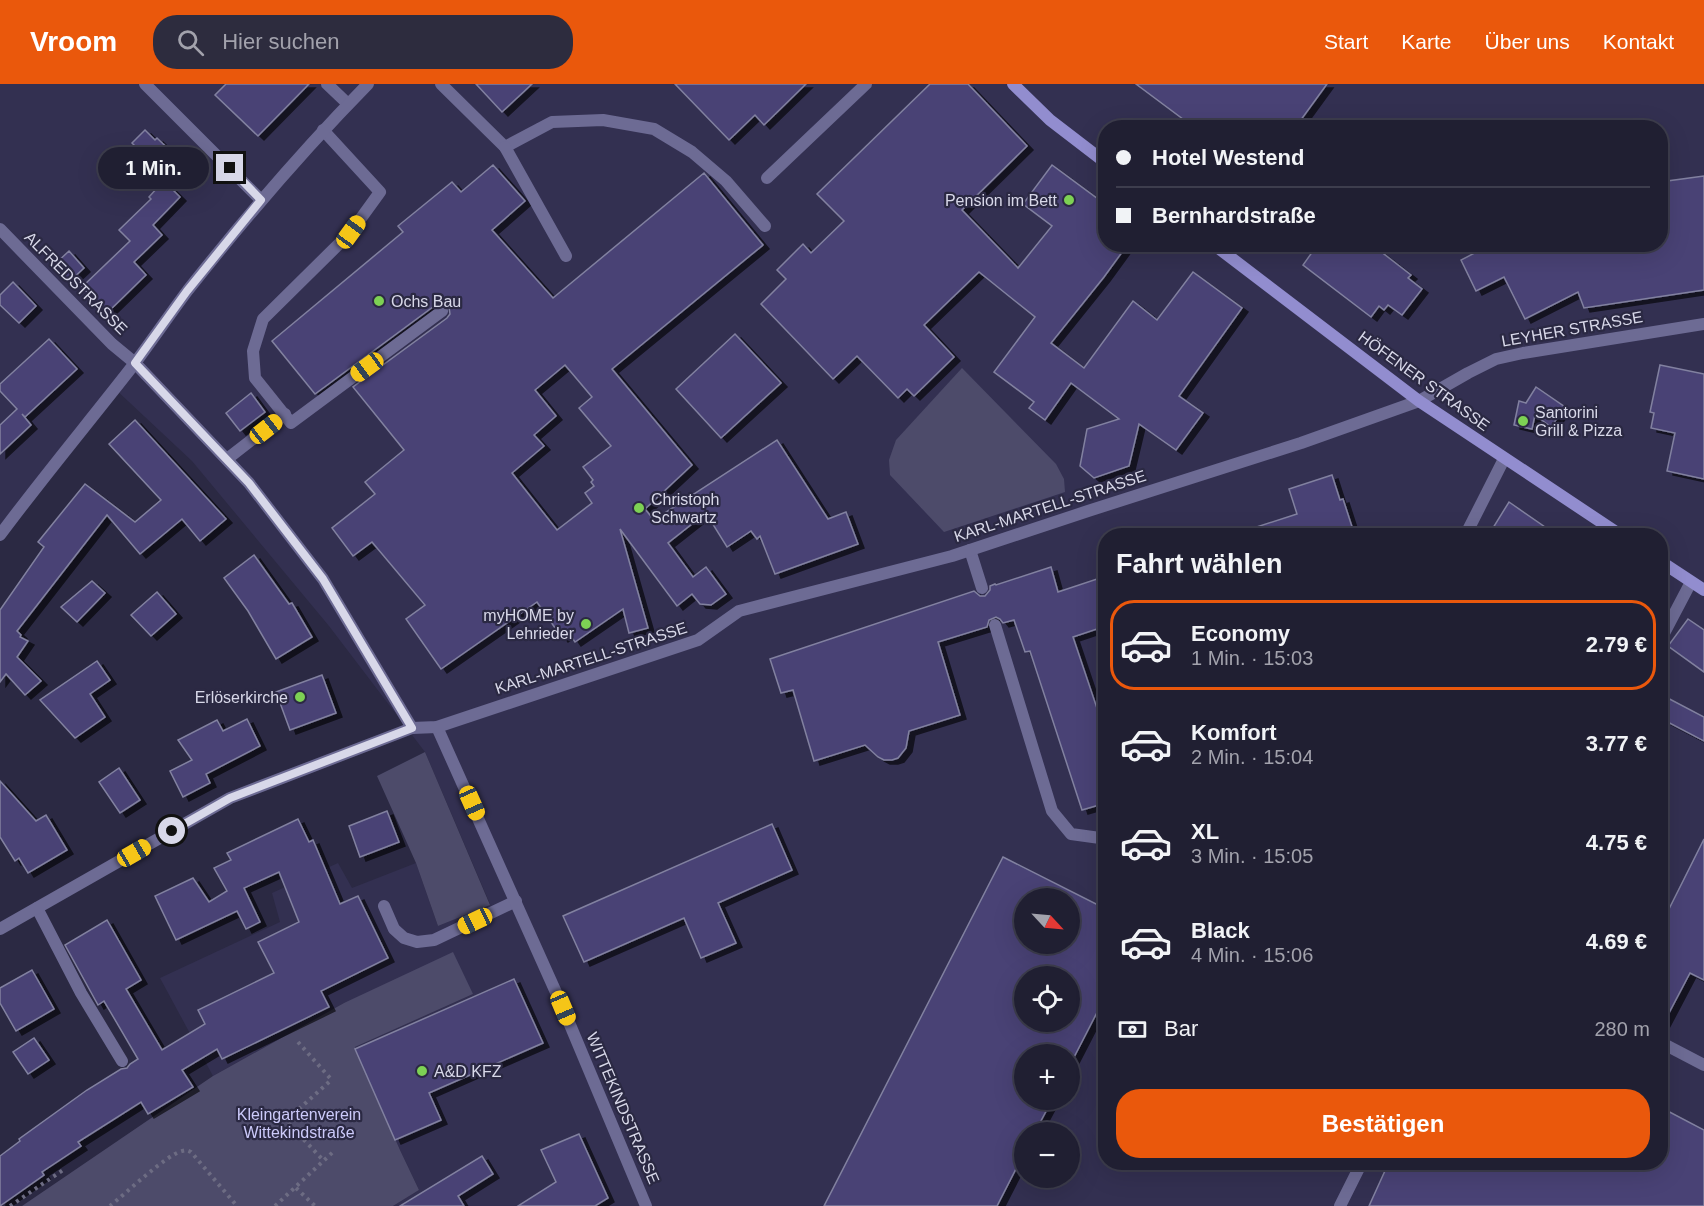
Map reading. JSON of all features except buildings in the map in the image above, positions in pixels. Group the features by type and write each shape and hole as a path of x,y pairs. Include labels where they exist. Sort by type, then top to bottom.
{"main road":[{"path":"1013,84 1050,120 1098,157"},
{"name":"HÖFENER STRASSE","path":"1223,252 1419,401 1610,528"},
{"path":"1668,566 1704,590"}],"street":[{"path":"145,84 261,200"},
{"path":"327,84 348,104"},
{"path":"0,536 34,489 135,363 187,291 261,200 323,130 368,84"},
{"path":"441,84 506,147 566,256"},
{"path":"767,178 866,84"},
{"path":"506,147 552,122 603,120 654,129 692,152 726,181 765,226"},
{"path":"323,130 380,192 351,232 263,319 253,351 255,378 291,423 442,311"},
{"name":"ALFREDSTRASSE","path":"0,229 112,344 135,363 249,483 323,579 412,728"},
{"name":"LEYHER STRASSE","path":"1419,401 1496,359 1704,324"},
{"name":"KARL-MARTELL-STRASSE","path":"0,929 230,798 412,728 437,727 698,640 739,611 952,556 1301,443 1419,401"},
{"path":"227,459 285,414"},
{"path":"1469,528 1504,459"},
{"path":"970,550 982,588"},
{"path":"1668,625 1691,582"},
{"path":"995,625 1052,811 1071,834 1098,838"},
{"name":"WITTEKINDSTRASSE","path":"437,727 563,1008 646,1206"},
{"path":"384,906 394,929 404,938 417,942 434,940 516,902"},
{"path":"38,908 81,993 122,1061"},
{"path":"1668,1046 1704,1065"},
{"path":"1340,1206 1358,1170"}],"path":[{"path":"297,1042 330,1078 330,1081 287,1122 324,1161"},
{"path":"110,1206 168,1158 187,1150 218,1182 237,1206"},
{"path":"275,1206 333,1152"},
{"path":"10,1206 63,1170"},
{"path":"296,1188 315,1206"}],"shaded area":[{"path":"0,84 1704,84 1704,1206 393,1206 419,1190 355,1047 473,994 344,1003 213,1076 160,978 280,922 272,893 338,863 352,888 416,863 438,926 490,904 425,752 329,626 192,461 113,387 0,531"}],"green space":[{"path":"962,368 1056,464 1064,479 1065,492 944,532 890,475 889,460 896,440"},
{"path":"425,752 490,905 438,926 416,863 377,776"},
{"name":"Kleingartenverein Wittekindstraße","path":"453,952 473,994 355,1047 419,1190 393,1206 22,1206 213,1076 344,1003"}],"place":[{"name":"Pension im Bett","path":"1069,200"},
{"name":"Ochs Bau","path":"379,301"},
{"name":"Santorini Grill & Pizza","path":"1523,421"},
{"name":"Christoph Schwartz","path":"639,508"},
{"name":"myHOME by Lehrieder","path":"586,624"},
{"name":"Erlöserkirche","path":"300,697"},
{"name":"A&D KFZ","path":"422,1071"}],"route":[{"path":"172,831 230,798 412,728 323,579 249,483 135,363 187,291 261,200 230,168"}]}
